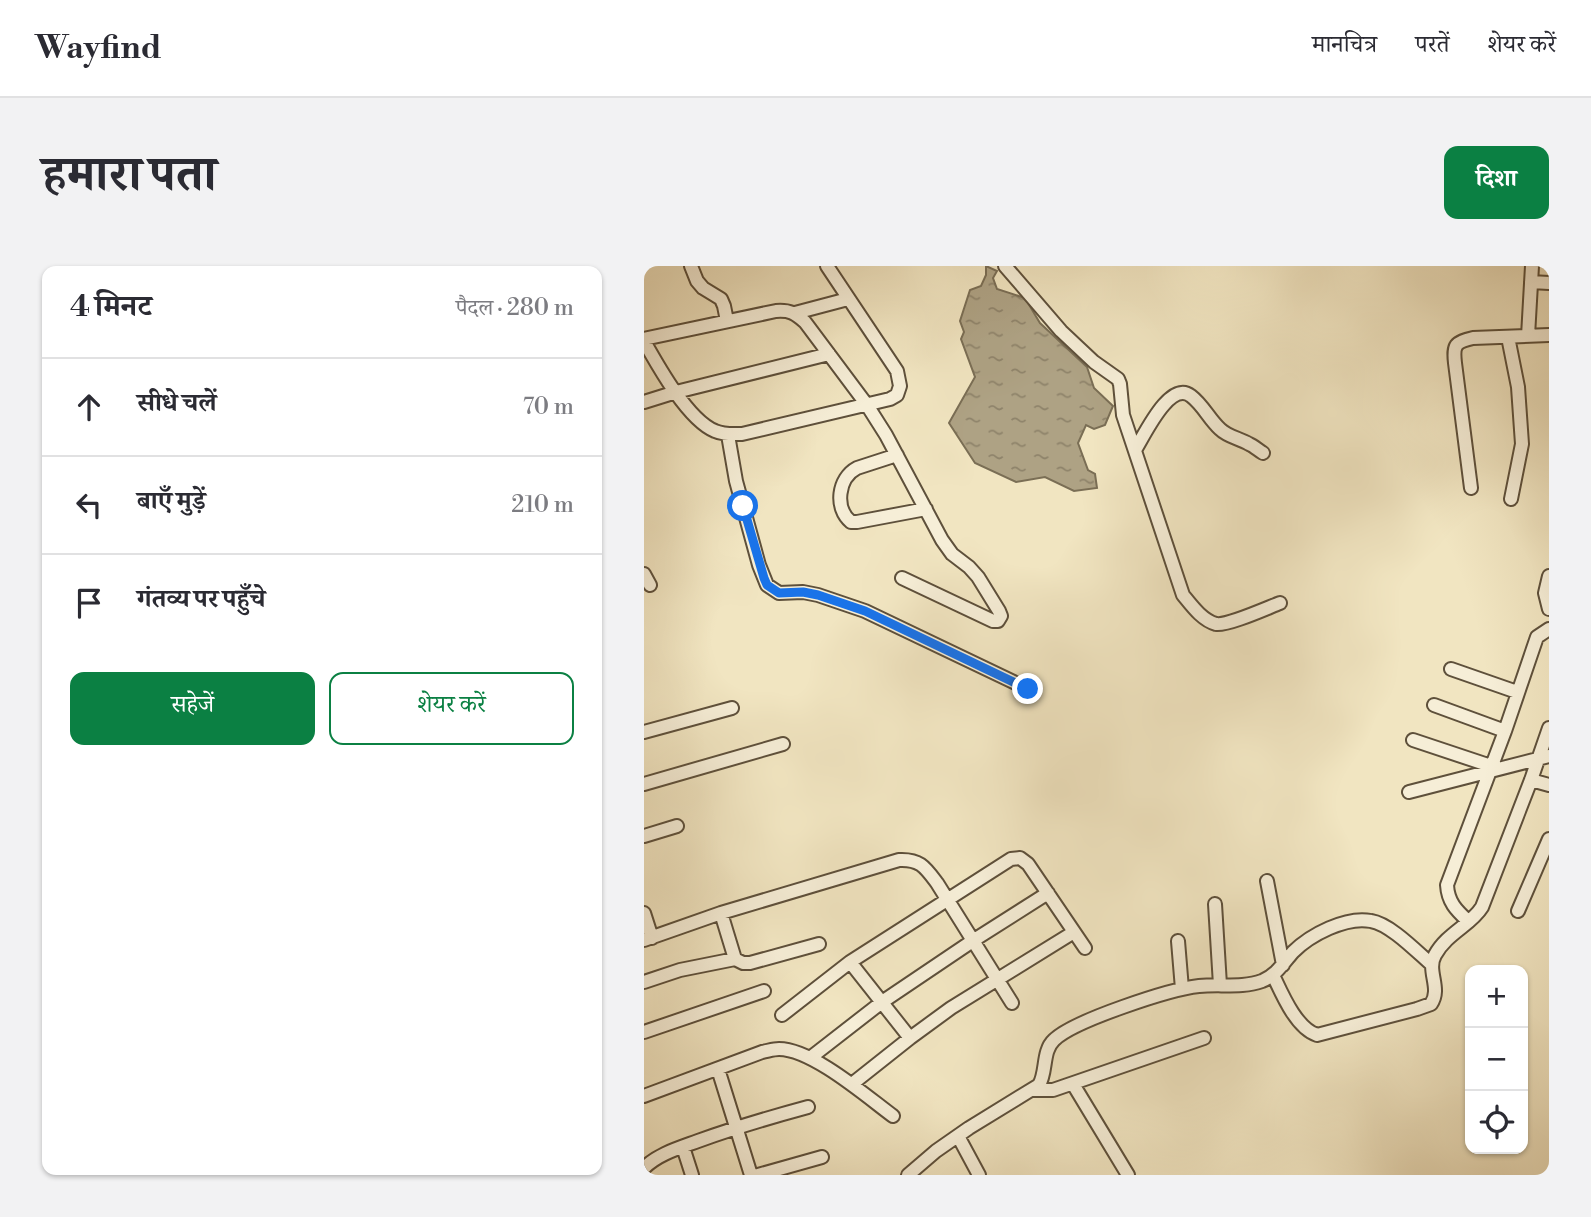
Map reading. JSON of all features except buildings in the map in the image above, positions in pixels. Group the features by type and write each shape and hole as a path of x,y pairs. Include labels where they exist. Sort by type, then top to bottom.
{"street":[{"path":"691,266 703,288 720,299 727,321"},
{"path":"827,266 897,371 900,386 897,395 890,399 867,404 742,434 728,435 713,430 689,409 661,372 644,340 776,311 788,310 805,322 867,404 942,540 952,554 978,576 1001,617 998,621 993,621 902,578"},
{"path":"1005,266 1061,331 1094,362 1118,379 1123,415 1183,595 1199,614 1210,621 1223,624 1280,603"},
{"path":"1528,336 1532,266"},
{"path":"1531,282 1549,283"},
{"path":"795,313 848,299"},
{"path":"1471,488 1454,351 1456,344 1461,341 1549,335"},
{"path":"1508,337 1518,387 1522,435 1511,499"},
{"path":"644,402 676,391 829,354"},
{"path":"1135,450 1162,406 1171,397 1185,392 1197,401 1220,429 1263,453"},
{"path":"728,435 739,493 767,585 779,593 803,592 818,595 865,611 1028,689"},
{"path":"897,456 856,468 845,478 841,487 845,518 850,522 857,522 926,509"},
{"path":"1549,576 1545,593 1549,609"},
{"path":"1464,924 1454,909 1447,885 1537,637 1549,629"},
{"path":"1451,669 1517,692"},
{"path":"1434,705 1505,731"},
{"path":"644,732 732,708"},
{"path":"1267,881 1280,991 1303,1027 1317,1035 1427,1006 1434,1000 1436,986 1431,964 1444,942 1482,907 1531,780 1544,757 1549,728"},
{"path":"1413,740 1490,769"},
{"path":"644,784 783,744"},
{"path":"1409,792 1544,757"},
{"path":"1531,780 1549,785"},
{"path":"644,836 677,826"},
{"path":"1518,911 1549,839"},
{"path":"782,1016 850,962 1011,859 1020,858 1028,863 1085,948"},
{"path":"644,913 648,939 721,913 899,860 911,859 925,867 1012,1003"},
{"path":"810,1058 882,1002 1048,893"},
{"path":"1215,904 1220,985"},
{"path":"721,913 735,959"},
{"path":"908,1175 958,1136 1039,1085 1043,1079 1049,1046 1054,1040 1077,1026 1114,1011 1196,986 1250,984 1278,970 1304,942 1317,934 1333,926 1360,921 1371,921 1384,926 1431,964"},
{"path":"852,1084 951,1008 1074,932"},
{"path":"1178,941 1182,989"},
{"path":"644,982 680,970 735,959 750,963 820,944"},
{"path":"850,962 910,1038"},
{"path":"644,1032 764,991"},
{"path":"1031,1090 1054,1090 1204,1038"},
{"path":"644,1096 776,1048 810,1058 852,1084 893,1116"},
{"path":"718,1069 751,1175"},
{"path":"1073,1084 1128,1175"},
{"path":"644,1168 653,1159 683,1147 737,1127 808,1107"},
{"path":"958,1136 979,1175"},
{"path":"683,1147 692,1175"},
{"path":"758,1175 822,1157"}],"water":[{"path":"986,266 997,271 993,278 997,289 1025,298 1040,323 1087,367 1094,388 1113,406 1105,425 1094,429 1086,425 1078,443 1088,470 1095,474 1097,488 1074,491 1045,477 1016,482 975,463 949,423 975,377 961,339 964,332 960,321 970,290 981,286 986,275"}],"route":[{"path":"743,506 764,578 767,585 779,593 803,592 818,595 865,611 1028,689"}]}
